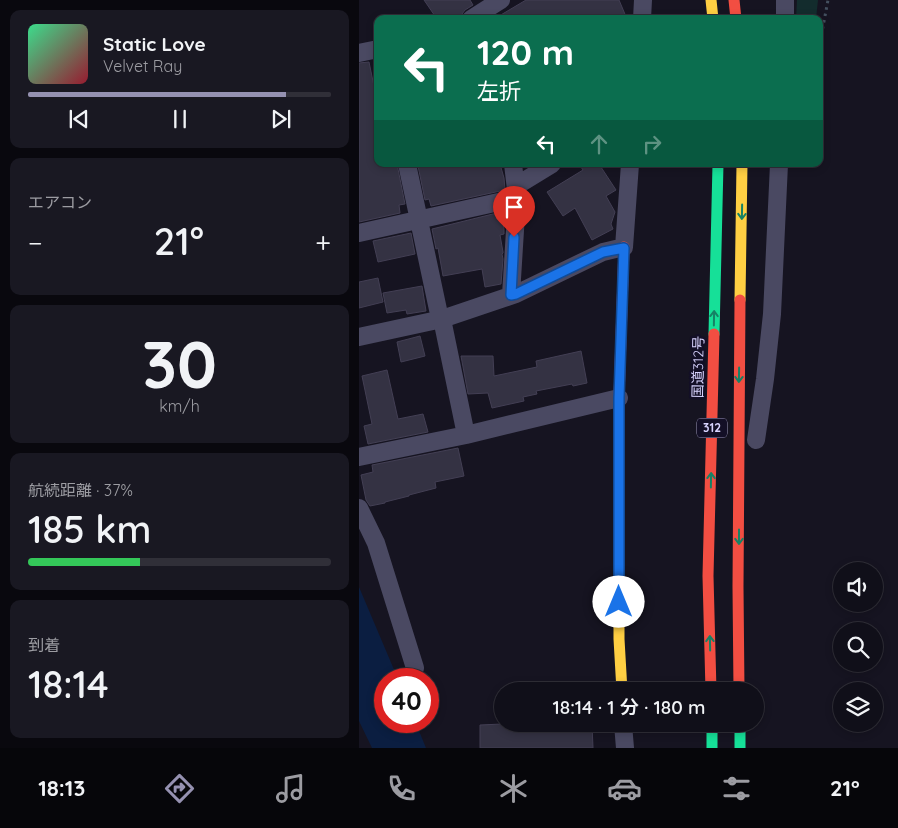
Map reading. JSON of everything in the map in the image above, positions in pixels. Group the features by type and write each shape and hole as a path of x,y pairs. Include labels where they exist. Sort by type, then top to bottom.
{"main road":[{"path":"711,0 713,15"},
{"path":"734,0 736,15"},
{"name":"国道312号","path":"711,682 709,576 718,167"},
{"name":"312","path":"739,682 739,399 742,167"},
{"path":"621,682 619,398 624,248"},
{"path":"712,732 712,748"},
{"path":"740,732 740,748"}],"street":[{"path":"642,15 643,0"},
{"path":"785,0 785,15"},
{"path":"476,15 489,3"},
{"path":"359,53 374,50"},
{"path":"408,167 466,435"},
{"path":"511,295 516,192 513,167"},
{"path":"359,233 419,220 516,192 549,167"},
{"path":"359,338 441,319 516,294 603,252 624,248 630,167"},
{"path":"756,440 772,314 779,167"},
{"path":"359,457 466,435 619,398"},
{"path":"359,508 376,543 415,668"},
{"path":"624,732 625,748"}],"path":[{"path":"823,27 828,0"}],"green space":[{"path":"797,0 818,0 816,15 796,15"}],"water":[{"path":"359,587 393,668 374,668 374,733 420,733 426,748 372,748 359,721"}],"building":[{"path":"424,0 470,0 473,5 465,10 462,15 434,15"},
{"path":"526,0 619,0 625,15 501,15"},
{"path":"369,62 374,86 374,167 398,167 405,204 399,205 400,213 359,222 359,63"},
{"path":"418,167 501,167 505,190 431,206 429,199 425,200"},
{"path":"581,167 601,167 616,190 606,196 615,212 611,224 613,229 592,240 575,208 563,216 547,192 583,170"},
{"path":"501,212 504,234 500,235 503,252 501,284 485,287 482,269 443,276 438,248 436,249 432,229"},
{"path":"411,233 415,254 378,262 373,241"},
{"path":"378,278 383,302 359,308 359,282"},
{"path":"422,286 426,311 407,314 406,310 387,313 383,293"},
{"path":"420,336 425,356 401,362 397,342"},
{"path":"581,351 587,383 536,391 537,394 523,397 524,401 492,408 488,393 468,394 461,356 493,356 494,376 537,367 536,361"},
{"path":"387,370 398,419 423,414 428,432 368,444 364,426 372,424 362,376"},
{"path":"458,448 464,476 435,482 436,488 385,503 370,506 366,500 361,475 373,472 372,465"},
{"path":"494,724 494,732 592,732 593,748 480,748 480,725"}],"traffic: fast":[{"path":"714,334 718,167"},
{"path":"712,732 712,748"},
{"path":"740,732 740,748"}],"traffic: slow":[{"path":"711,0 713,15"},
{"path":"740,300 742,167"},
{"path":"619,436 619,639 621,682"}],"traffic: jam":[{"path":"734,0 736,15"},
{"path":"619,436 624,247"},
{"path":"739,682 740,300"},
{"path":"711,682 708,576 714,334"}],"route":[{"path":"514,237 511,295 603,252 624,248 619,398 619,602"}]}
